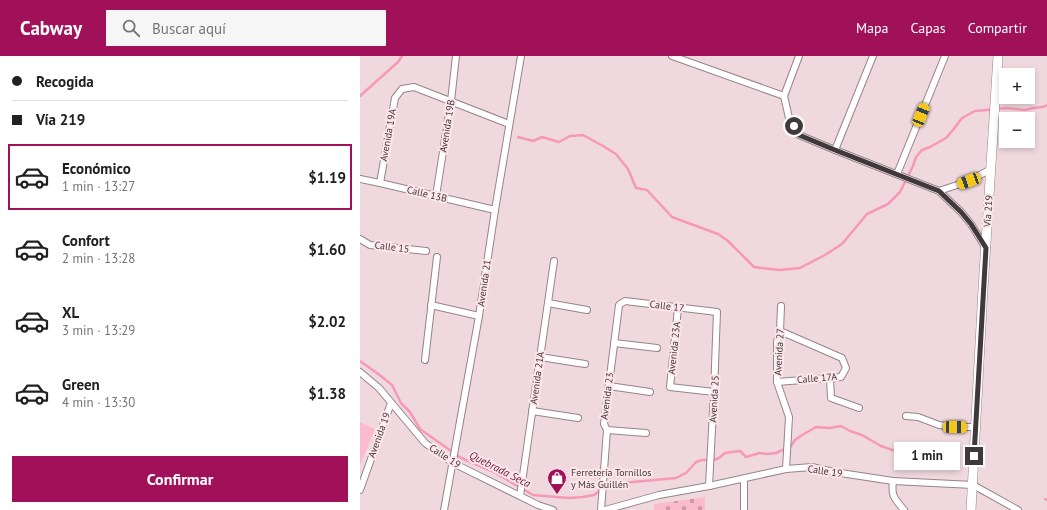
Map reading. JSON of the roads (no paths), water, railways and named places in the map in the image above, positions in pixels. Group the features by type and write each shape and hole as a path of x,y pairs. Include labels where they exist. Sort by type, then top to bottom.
{"main road":[{"name":"Vía 219","path":"971,510 998,56"}],"street":[{"name":"Avenida 19B","path":"436,196 451,102 456,56"},
{"name":"Avenida 21","path":"444,510 479,316 521,56"},
{"path":"672,56 784,96"},
{"path":"799,56 784,96 789,118 799,135 939,191 971,224 986,248"},
{"path":"835,150 872,56"},
{"path":"897,174 945,56"},
{"name":"Avenida 19A","path":"380,183 395,98 402,89 414,87 451,102"},
{"path":"451,102 509,124"},
{"path":"939,191 969,181 991,169"},
{"name":"Calle 13B","path":"360,179 495,210"},
{"name":"Calle 15","path":"360,239 370,245 426,251"},
{"path":"425,360 437,257"},
{"name":"Avenida 21A","path":"520,496 554,261"},
{"name":"Calle 17","path":"619,305 625,301 717,312"},
{"path":"548,303 587,310"},
{"path":"431,305 479,316"},
{"name":"Avenida 23","path":"601,510 607,430 604,424 619,305"},
{"name":"Avenida 27","path":"781,306 780,331 777,342 777,382 789,417 786,469"},
{"name":"Avenida 23A","path":"678,308 670,387 714,392"},
{"name":"Avenida 25","path":"709,486 717,312"},
{"name":"Calle 17A","path":"777,382 841,378 846,368 842,358 780,331"},
{"path":"614,343 657,348"},
{"path":"540,357 584,364"},
{"name":"Calle 19","path":"360,372 379,388 424,443 453,463 538,505 553,510"},
{"path":"830,378 831,398 859,408"},
{"path":"609,386 650,392"},
{"name":"Avenida 19","path":"360,490 391,403"},
{"path":"532,411 578,418"},
{"path":"906,416 918,417 939,425 976,427"},
{"path":"607,430 646,433"},
{"name":"Calle 19","path":"605,510 659,495 744,479 786,469 812,467 893,481 973,485 1018,510"},
{"path":"744,479 744,510"},
{"path":"893,481 892,492 897,502 904,510"}],"waterway":[{"path":"360,96 398,62 402,56"},
{"path":"518,137 533,141 542,137 559,142 570,136 583,135 616,154 628,169 636,188 647,190 672,217 718,234 728,241 754,267 779,270 800,268 842,244 867,214 888,204 900,192 916,157 922,150 946,138 962,118 975,111 1007,108 1024,110 1047,105"},
{"name":"Quebrada Seca","path":"360,361 392,385 401,403 410,412 420,429 461,458 494,472 533,495 569,498 583,497 594,495 612,483 676,478 686,473 696,462 702,460 714,460 725,453 740,451 746,457 760,453 776,453 791,446 795,440 816,427 830,428 841,426 862,435 881,446 915,456 924,451 956,454"}],"place":[{"name":"Ferretería Tornillos y Más Guillén","path":"557,495"}]}
